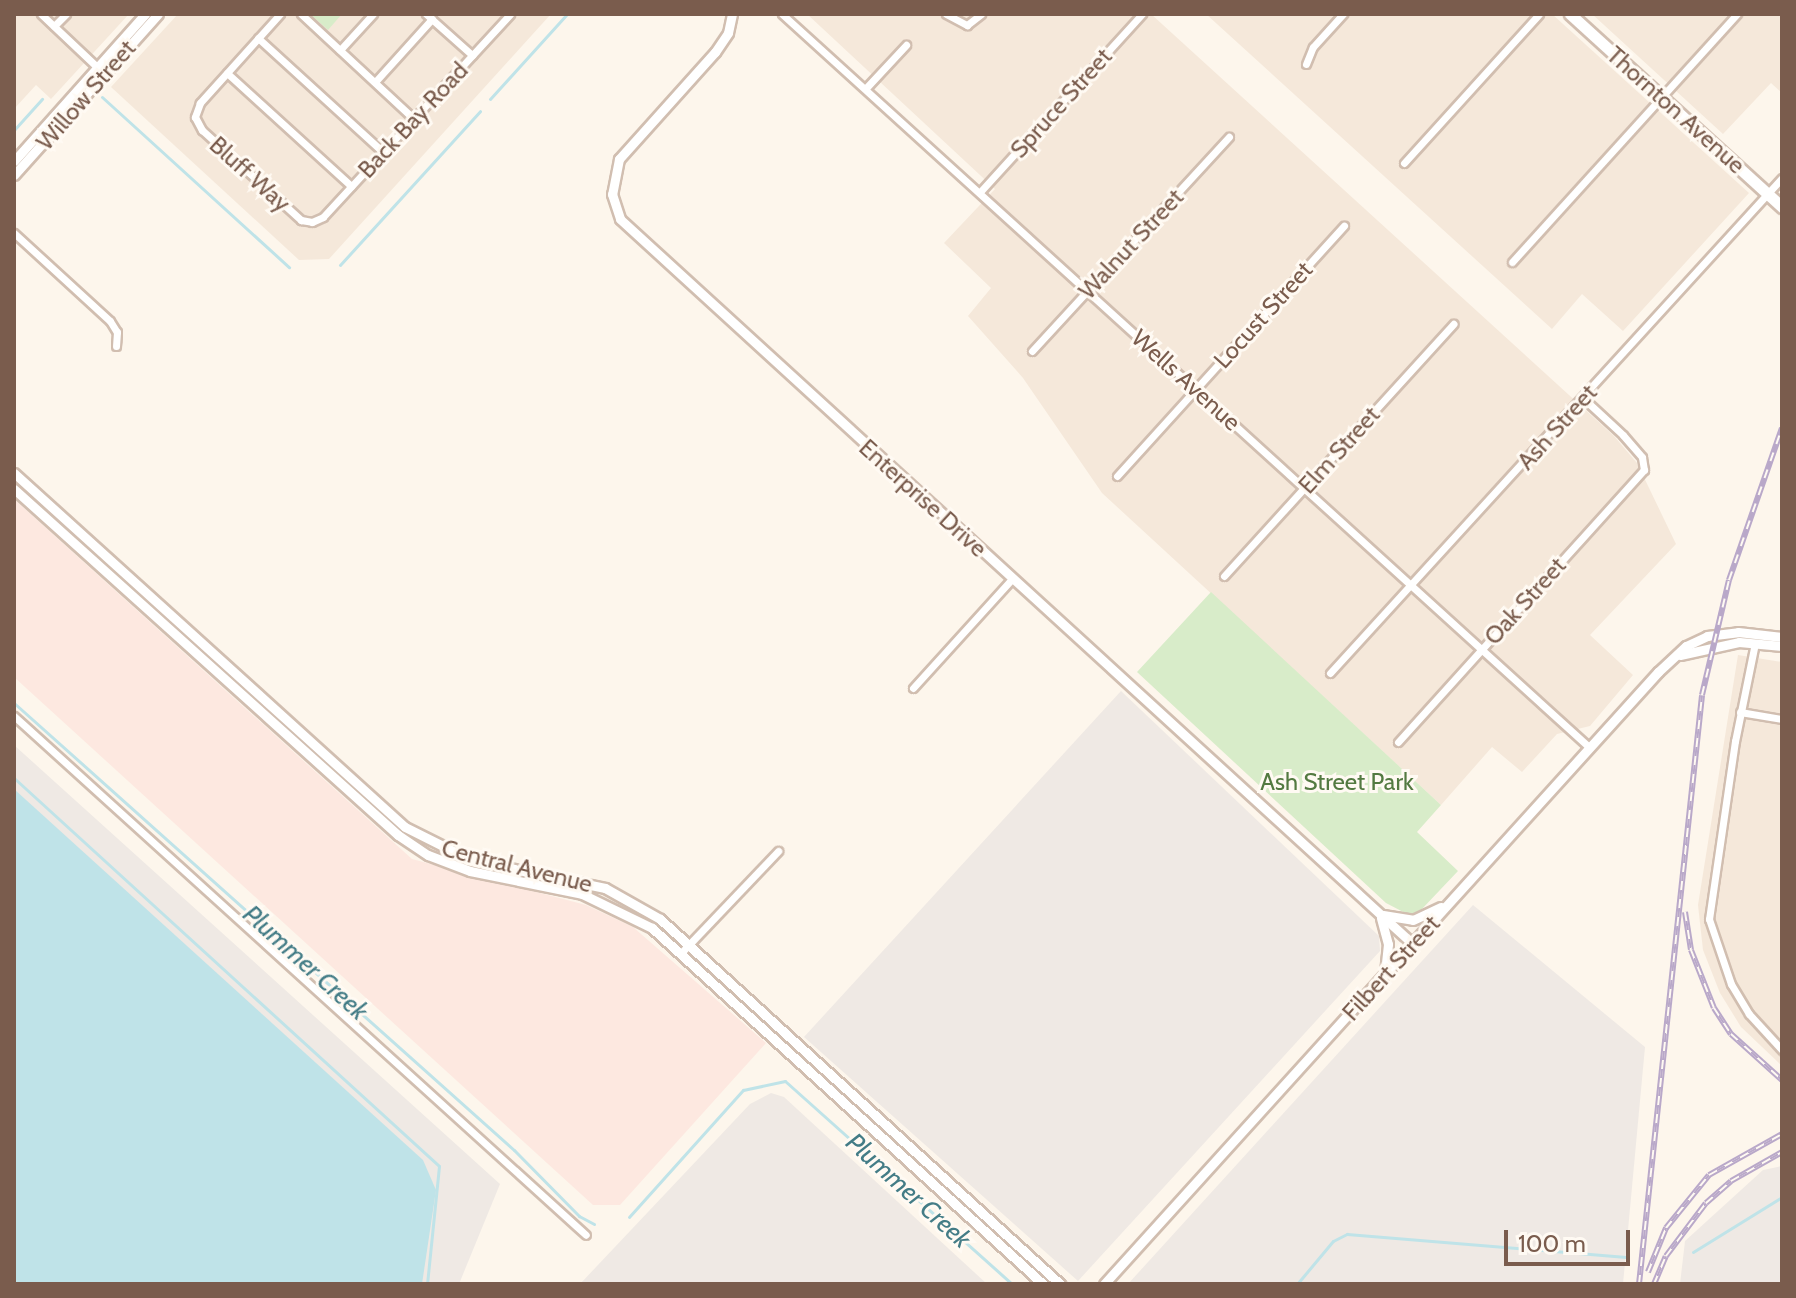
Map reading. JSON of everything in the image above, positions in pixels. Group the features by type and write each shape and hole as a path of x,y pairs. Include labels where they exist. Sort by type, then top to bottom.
{"main road":[{"name":"Thornton Avenue","path":"1570,14 1782,207"}],"street":[{"path":"41,14 97,67"},
{"path":"54,26 66,14"},
{"name":"Willow Street","path":"14,161 145,14"},
{"name":"Willow Street","path":"14,175 158,14"},
{"path":"280,14 227,73 351,186"},
{"path":"301,14 414,119"},
{"path":"340,50 373,14"},
{"name":"Enterprise Drive","path":"732,14 715,52 619,159 612,180 613,207 636,237 1413,944"},
{"name":"Wells Avenue","path":"782,14 1589,747"},
{"path":"946,14 967,25 981,14"},
{"name":"Spruce Street","path":"980,192 1142,14"},
{"path":"1306,64 1313,47 1343,14"},
{"path":"1404,163 1539,14"},
{"path":"1512,262 1737,14"},
{"name":"Back Bay Road","path":"312,222 351,186 507,15"},
{"path":"375,82 429,16 472,55"},
{"path":"258,38 383,152"},
{"path":"866,88 906,45"},
{"name":"Bluff Way","path":"227,73 200,103 195,117 202,130 301,220 312,222"},
{"name":"Walnut Street","path":"1032,351 1229,137"},
{"name":"Ash Street","path":"1330,673 1782,178"},
{"name":"Locust Street","path":"1117,476 1344,226"},
{"path":"14,233 110,321 117,332 116,346"},
{"name":"Elm Street","path":"1224,576 1453,324"},
{"name":"Oak Street","path":"1398,742 1642,473 1642,457 1583,398"},
{"name":"Central Avenue","path":"14,473 405,827 471,860 605,888 660,919 685,949 1043,1284"},
{"name":"Central Avenue","path":"14,489 398,835 428,855 470,871 606,902 685,949 1060,1284"},
{"path":"913,688 1012,579"},
{"path":"1713,640 1782,637"},
{"path":"1713,640 1782,646"},
{"name":"Filbert Street","path":"1104,1284 1589,747 1680,655 1713,640"},
{"path":"1755,643 1740,712 1710,927 1731,984 1749,1014 1782,1050"},
{"path":"1740,712 1782,719"},
{"path":"14,716 586,1235"},
{"path":"685,949 778,851"},
{"path":"1385,973 1388,944 1380,915 1413,920 1447,905"}],"shaded area":[{"path":"14,14 129,14 51,99 36,85 14,109"},
{"path":"178,14 551,14 329,259 299,260 111,87"},
{"path":"807,14 1151,14 1614,436 1637,463 1676,544 1590,635 1633,675 1590,726 1557,734 1522,772 1492,747 1441,805 1102,493 1023,378 968,316 991,288 944,243 995,189"},
{"path":"1206,14 1552,14 1749,193 1623,331 1582,294 1552,329"},
{"path":"1592,14 1782,14 1782,93 1771,83 1723,134"},
{"path":"14,499 412,859 586,905 633,927 766,1043 620,1205 593,1205 14,677"},
{"path":"1738,655 1782,662 1782,1066 1741,1027 1720,993 1703,950 1698,905"},
{"path":"1121,691 1379,936 1380,951 1078,1281 804,1037"},
{"path":"14,745 500,1184 459,1284 14,1284"},
{"path":"1473,905 1645,1047 1623,1284 1128,1284"},
{"path":"771,1093 784,1097 987,1284 580,1284 750,1104"},
{"path":"1782,1166 1782,1284 1680,1284 1685,1241 1763,1170"}],"green space":[{"path":"310,14 342,14 328,30"},
{"name":"Ash Street Park","path":"1211,592 1441,805 1417,832 1458,871 1421,910 1409,915 1386,903 1137,672"}],"water":[{"path":"14,789 423,1160 436,1190 422,1284 14,1284"}],"waterway":[{"path":"490,99 567,14"},
{"path":"102,97 289,267"},
{"path":"14,130 42,99"},
{"path":"340,265 480,111"},
{"name":"Plummer Creek","path":"14,703 514,1150 579,1216 594,1224"},
{"path":"14,778 439,1166 427,1284"},
{"name":"Plummer Creek","path":"629,1217 743,1090 785,1081 1012,1284"},
{"name":"Plummer Creek","path":"1693,1252 1782,1197"},
{"name":"Plummer Creek","path":"1297,1284 1333,1241 1347,1234 1626,1257"}],"railway":[{"path":"1639,1284 1702,695 1729,580 1782,428"},
{"path":"1685,912 1691,950 1714,1008 1731,1034 1782,1080"},
{"path":"1648,1272 1666,1228 1709,1175 1782,1134"},
{"path":"1654,1284 1666,1256 1706,1203 1731,1181 1782,1152"}]}
